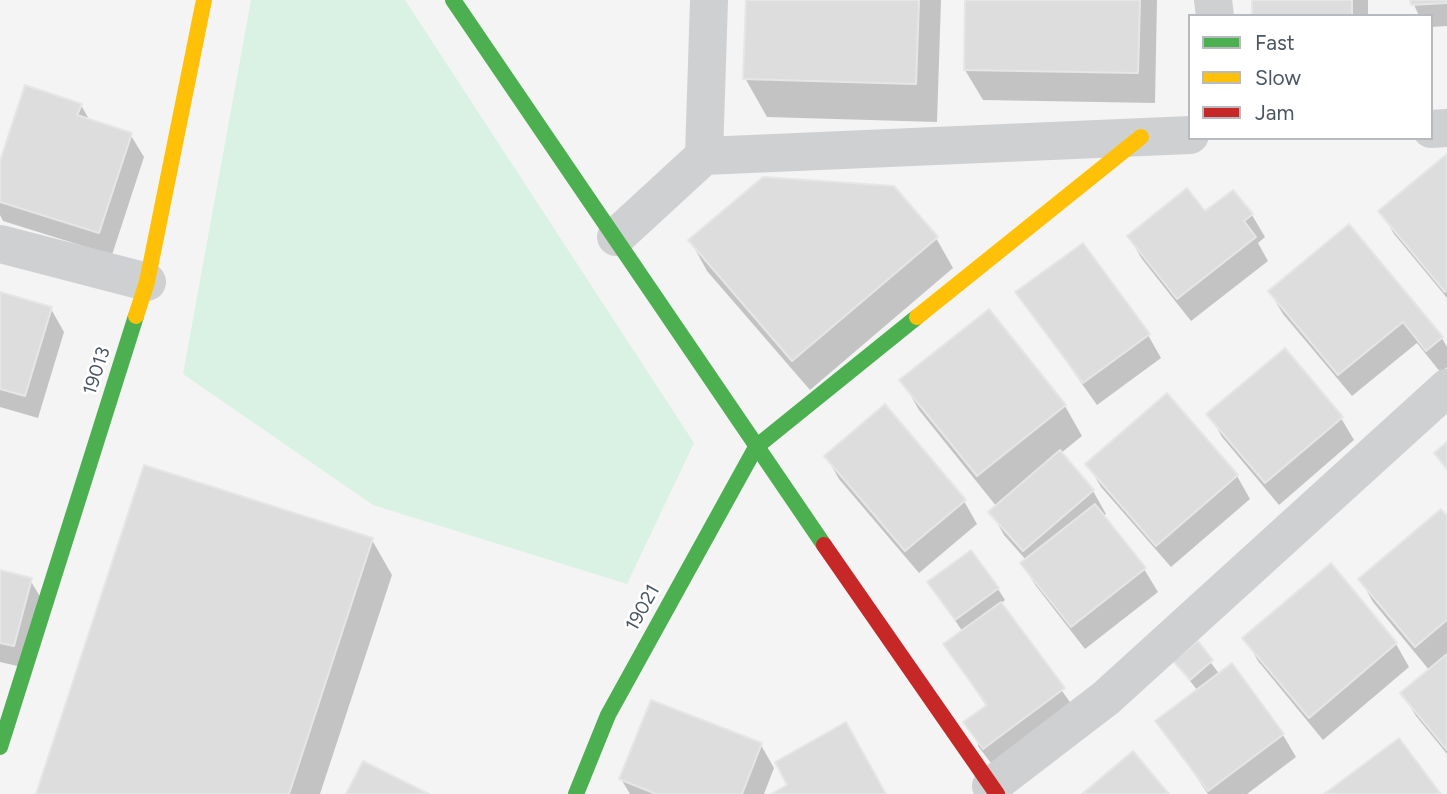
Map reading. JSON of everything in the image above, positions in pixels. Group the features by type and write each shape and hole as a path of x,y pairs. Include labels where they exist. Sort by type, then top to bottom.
{"street":[{"name":"19013","path":"0,747 147,282 204,0"},
{"path":"453,0 994,790 1106,698 1447,388"},
{"path":"704,156 709,0"},
{"path":"617,237 704,156 1188,135"},
{"path":"757,447 1141,137"},
{"path":"0,244 147,282"},
{"name":"19021","path":"576,794 608,715 757,447"}],"green space":[{"path":"251,0 405,0 694,443 627,584 373,505 183,374"}],"building":[{"path":"746,0 919,0 916,84 743,79"},
{"path":"965,0 1140,0 1138,73 964,70"},
{"path":"1252,0 1352,0 1352,14 1252,14"},
{"path":"1410,0 1447,0 1447,3 1411,5"},
{"path":"25,85 82,104 77,115 132,133 99,233 0,202 0,161"},
{"path":"1447,154 1447,290 1445,292 1378,211"},
{"path":"763,177 894,186 938,237 792,361 688,240"},
{"path":"1187,188 1205,211 1233,190 1253,214 1244,221 1256,237 1177,299 1127,236"},
{"path":"1349,224 1443,337 1426,351 1403,322 1338,375 1268,291"},
{"path":"1083,243 1150,334 1083,383 1015,292"},
{"path":"0,292 52,307 25,396 0,389"},
{"path":"989,309 1066,405 977,476 899,380"},
{"path":"1285,348 1343,417 1265,483 1206,414"},
{"path":"1167,393 1238,475 1156,546 1085,464"},
{"path":"885,404 966,500 905,551 824,456"},
{"path":"1447,442 1447,469 1434,453"},
{"path":"1060,450 1094,490 1023,551 988,512"},
{"path":"144,465 373,538 289,794 36,794"},
{"path":"1095,504 1146,568 1071,627 1020,563"},
{"path":"1441,509 1447,516 1447,620 1415,647 1358,579"},
{"path":"971,550 999,588 955,620 927,582"},
{"path":"1331,563 1397,643 1309,718 1242,638"},
{"path":"0,570 32,578 14,646 0,643"},
{"path":"1001,602 1065,688 983,749 963,722 987,705 943,644"},
{"path":"1198,641 1213,660 1190,680 1173,661"},
{"path":"1447,654 1447,750 1400,693"},
{"path":"1232,663 1284,734 1208,791 1155,721"},
{"path":"651,700 762,743 742,794 656,794 619,779"},
{"path":"846,722 886,794 771,794 787,785 775,762"},
{"path":"1399,738 1441,794 1324,794"},
{"path":"1133,751 1169,794 1082,794"},
{"path":"363,761 429,794 346,794"}],"traffic: fast":[{"path":"453,0 824,545"},
{"path":"0,747 136,316"},
{"path":"576,794 608,715 756,447 917,317"}],"traffic: slow":[{"path":"136,316 147,282 204,0"},
{"path":"917,317 1141,137"}],"traffic: jam":[{"path":"824,545 997,794"}]}
